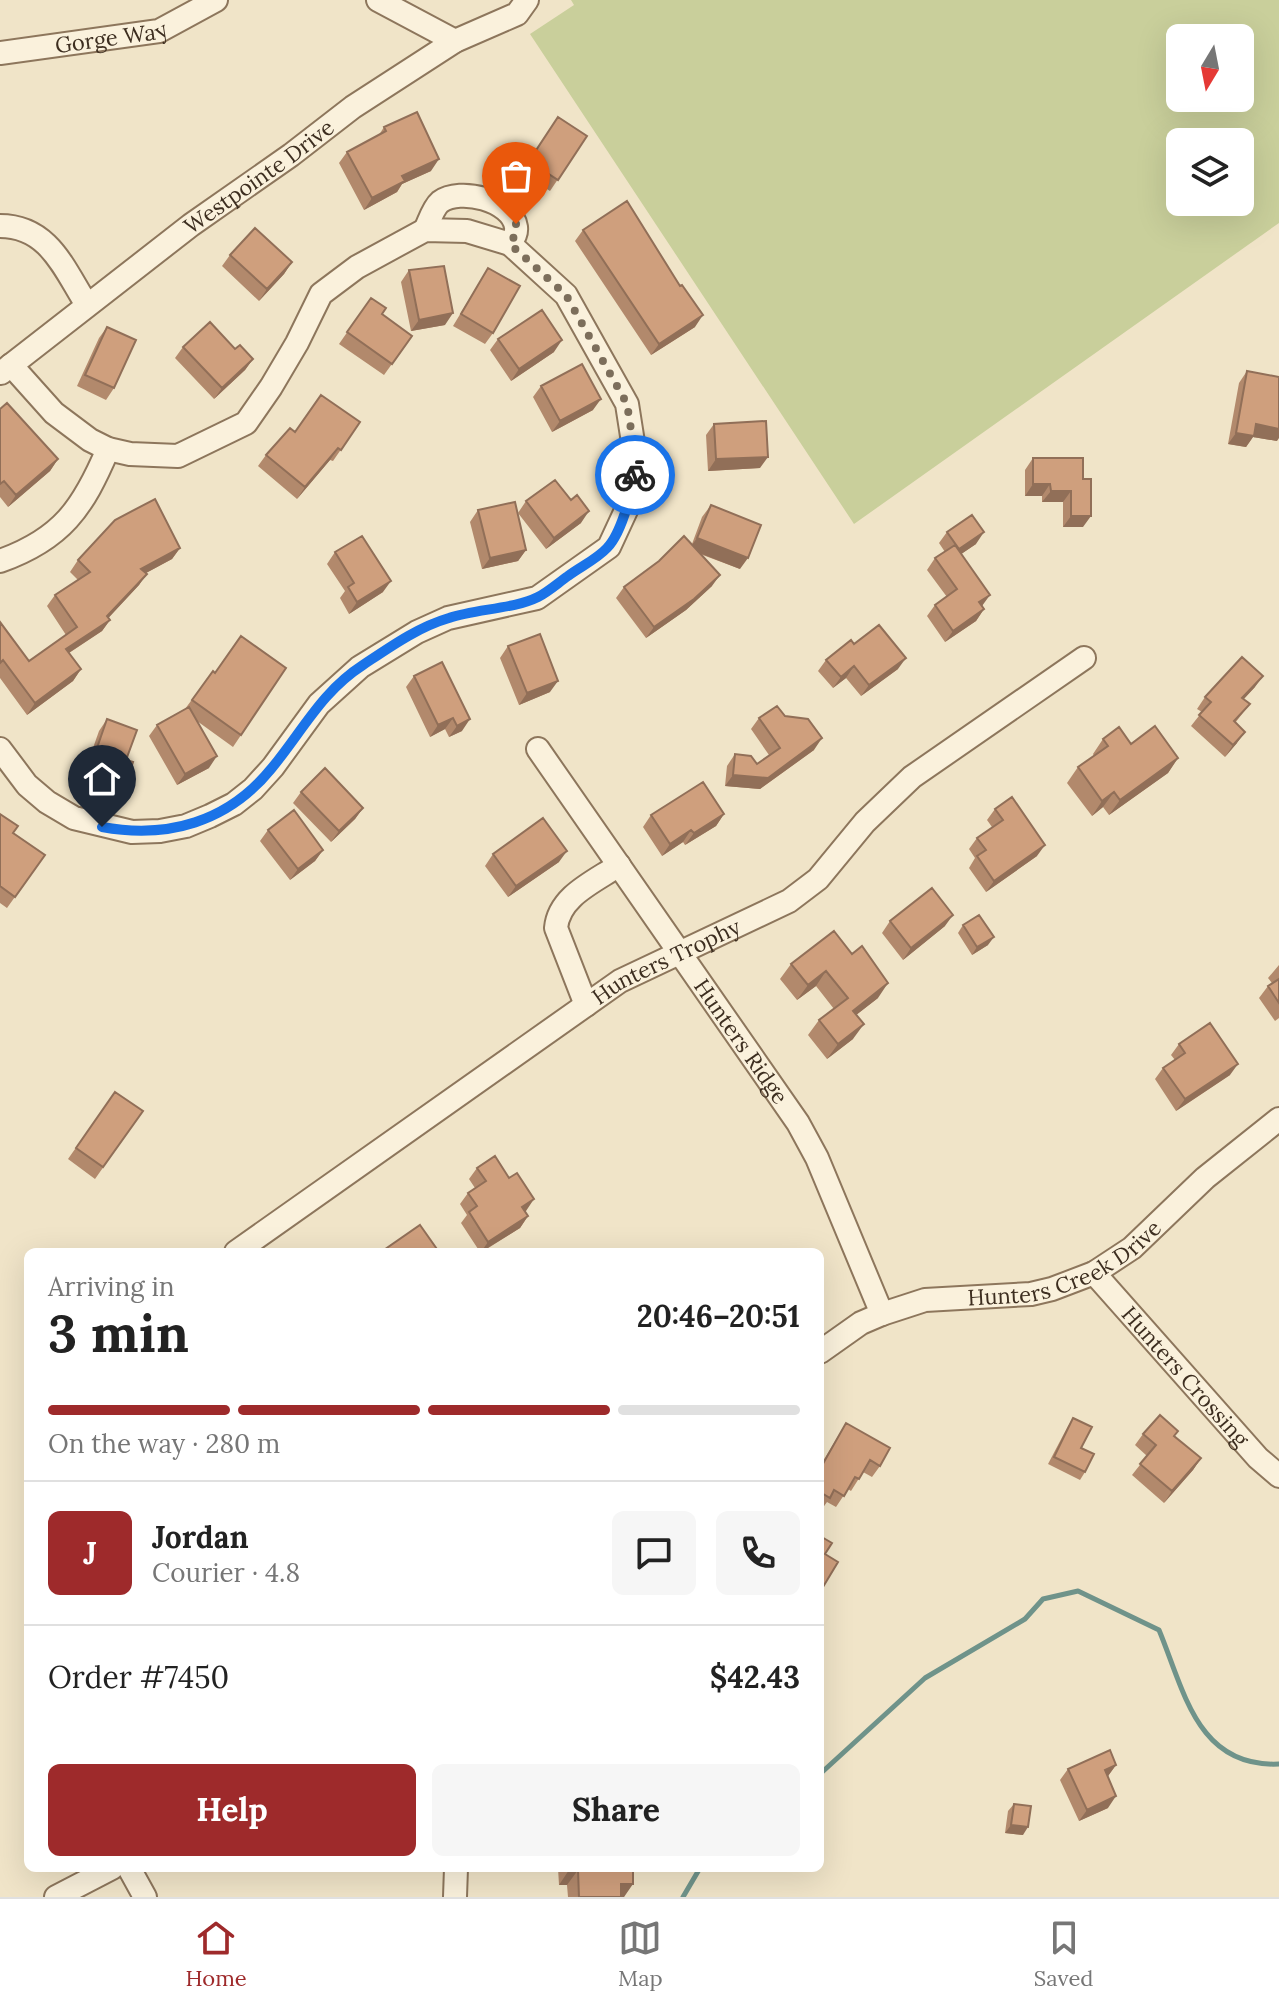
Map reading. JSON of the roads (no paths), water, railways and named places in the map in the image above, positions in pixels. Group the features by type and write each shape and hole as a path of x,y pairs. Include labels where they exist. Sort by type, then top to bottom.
{"street":[{"name":"Gorge Way","path":"0,53 159,31 216,0"},
{"path":"378,0 455,41"},
{"name":"Westpointe Drive","path":"6,370 191,225 353,107 455,41 517,14 527,0"},
{"path":"425,230 439,203 453,197 472,196 499,206 510,216 516,224 516,233 510,244"},
{"path":"0,226 25,228 52,249 87,305"},
{"path":"0,749 27,785 47,802 74,818 132,832 186,826 234,804 253,789 319,704 360,667 417,632 448,618 537,598 609,547 628,506 637,468 627,404 566,295 510,244 467,231 425,230 357,267 321,294 297,343 246,423 178,456 130,454 108,449 69,426 6,370"},
{"path":"0,561 44,541 75,513 86,497 108,449"},
{"name":"Hunters Trophy","path":"242,1248 620,981 789,901 806,890 834,862 865,822 912,777 1084,658"},
{"name":"Hunters Ridge","path":"538,749 808,1139 882,1314"},
{"path":"586,1005 556,928 557,916 565,902 619,865"},
{"name":"Hunters Creek Drive","path":"824,1349 861,1323 925,1300 1031,1294 1094,1273 1132,1248 1205,1178 1279,1119"},
{"name":"Hunters Crossing","path":"1094,1273 1258,1458 1279,1476"},
{"path":"56,1897 104,1872"},
{"path":"131,1872 145,1897"},
{"path":"455,1897 456,1872"}],"waterway":[{"path":"824,1770 925,1678 1025,1619 1043,1599 1078,1591 1159,1630 1186,1700 1212,1739 1229,1753 1251,1762 1279,1764"},
{"path":"683,1897 698,1872"}]}
